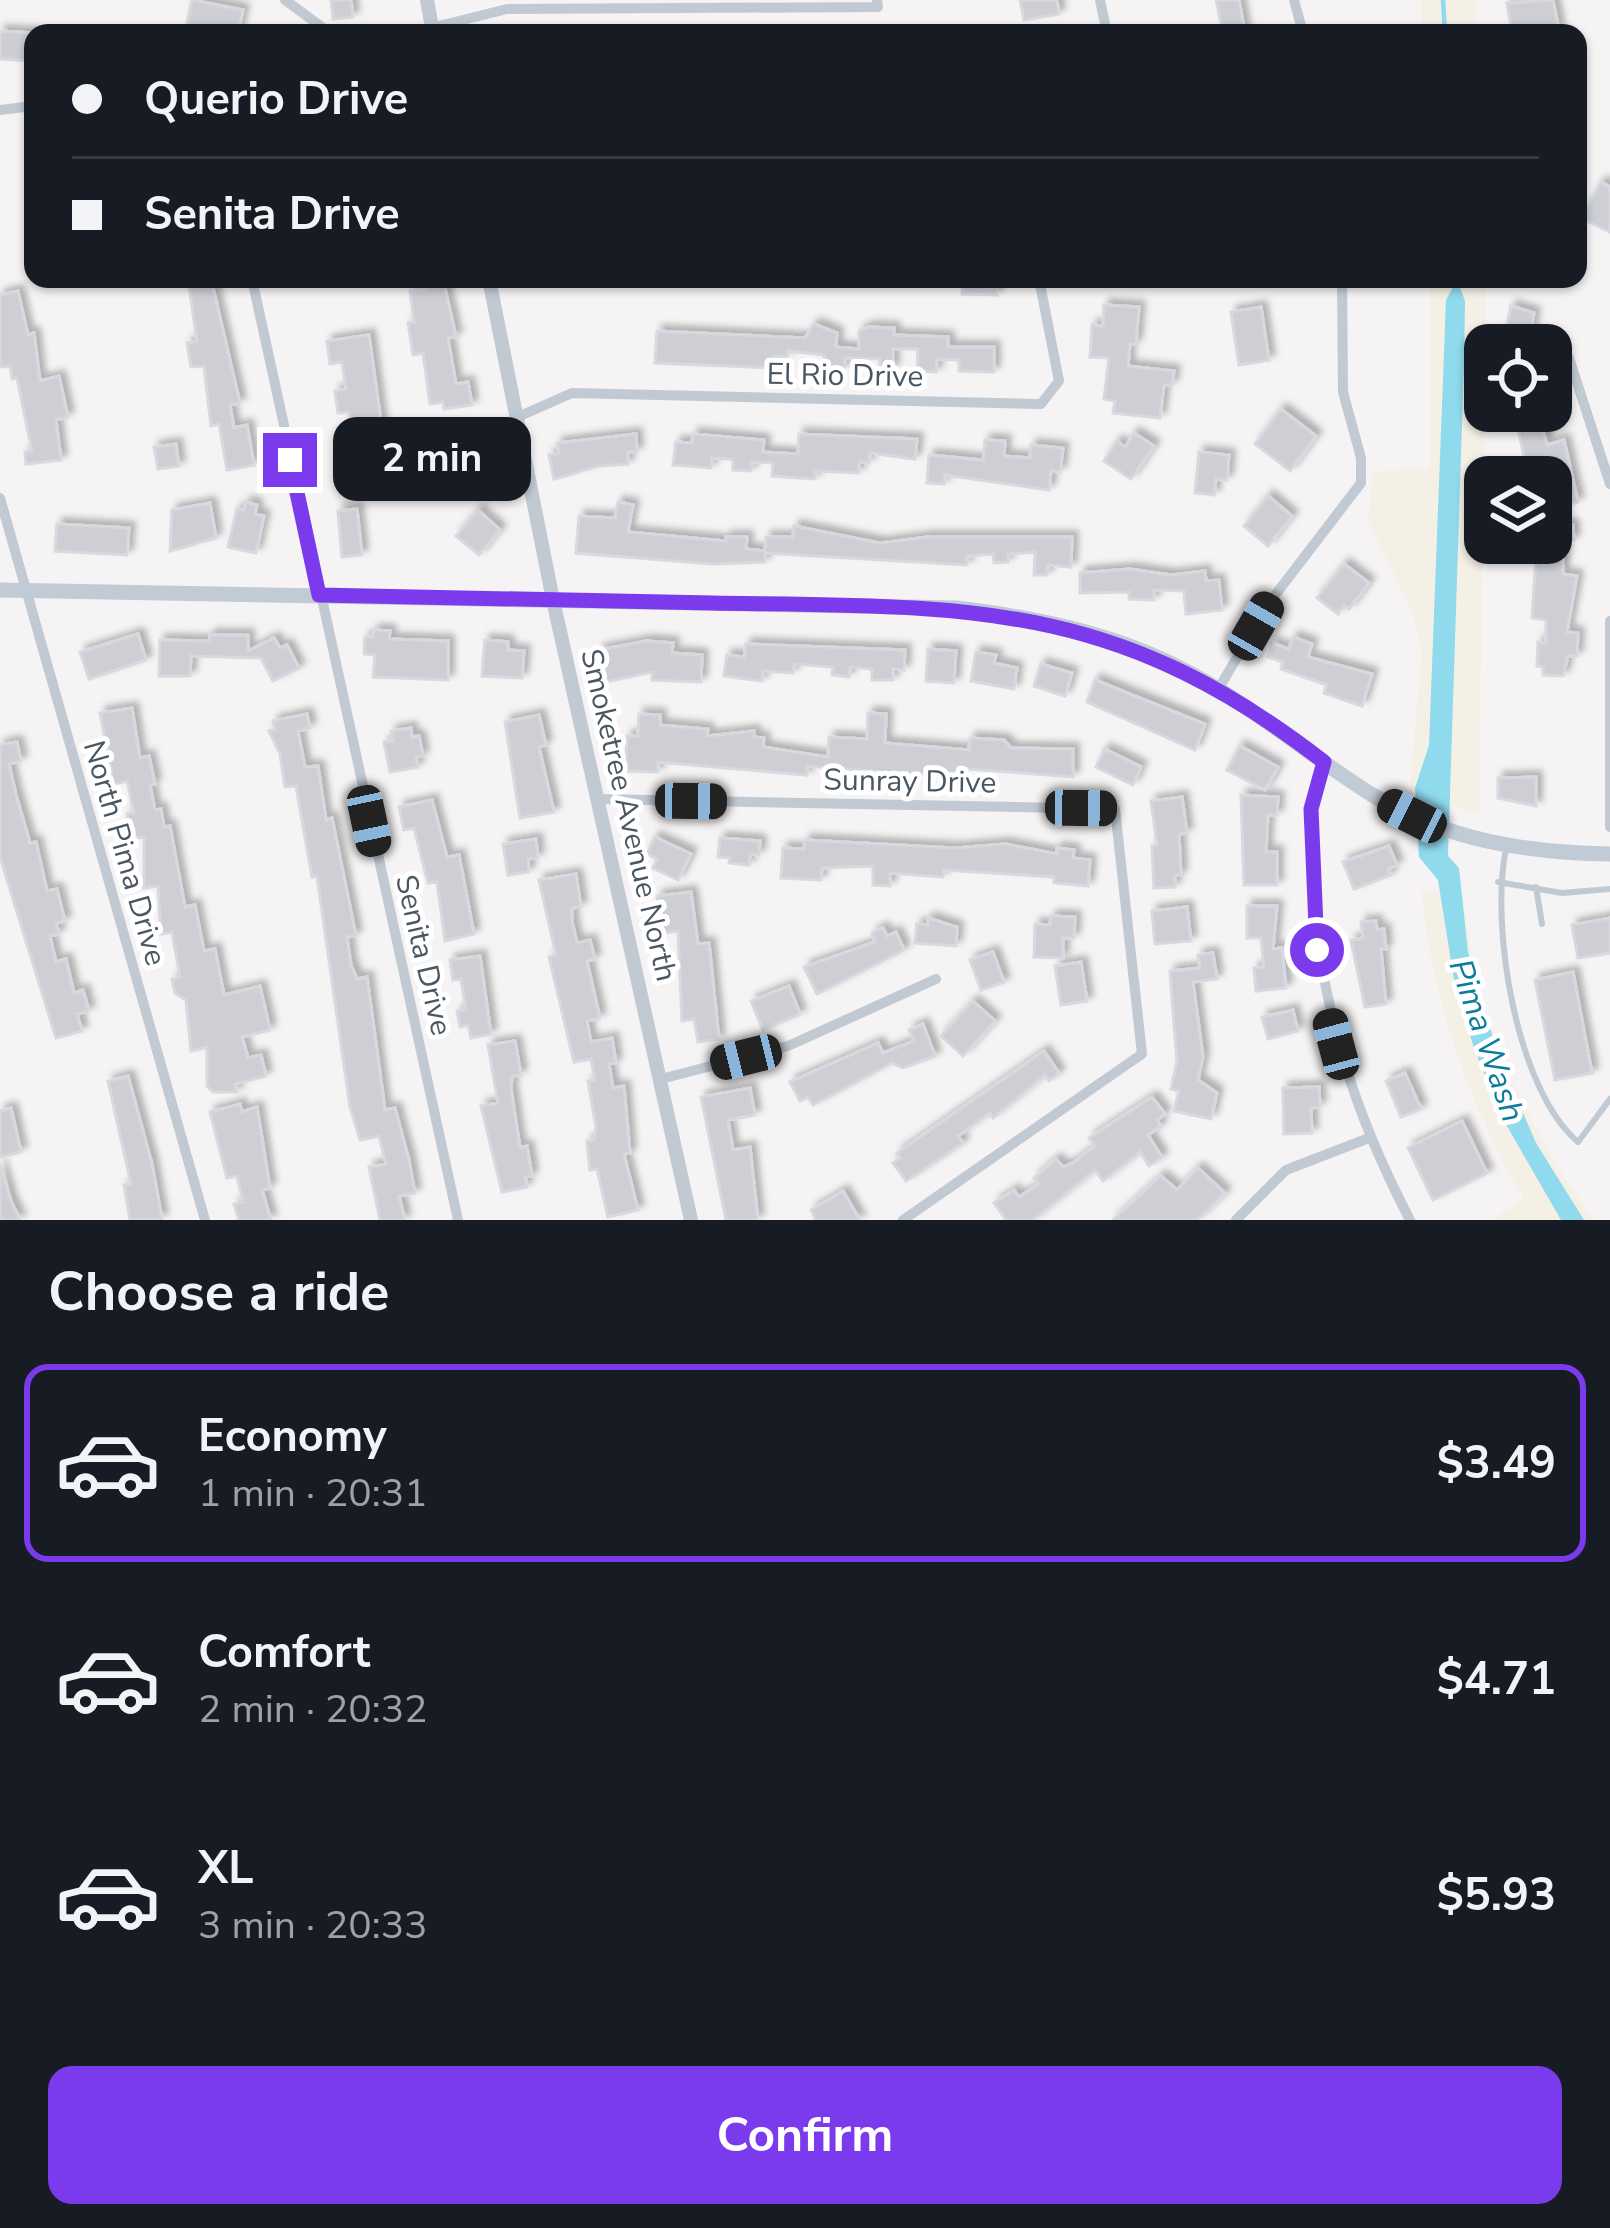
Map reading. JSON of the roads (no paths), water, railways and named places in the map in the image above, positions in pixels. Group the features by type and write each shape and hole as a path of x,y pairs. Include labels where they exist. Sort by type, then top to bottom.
{"main road":[{"path":"0,590 995,613 1127,645 1219,688 1324,762 1412,816 1507,845 1610,854"}],"street":[{"path":"285,0 318,24"},
{"path":"457,24 507,9 878,7 877,0"},
{"name":"Senita Drive","path":"254,288 458,1220"},
{"name":"Smoketree Avenue North","path":"491,288 553,600 691,1220"},
{"name":"El Rio Drive","path":"520,416 572,392 1041,404 1059,381 1041,288"},
{"path":"1219,688 1269,603 1361,483 1361,458 1343,392 1342,288"},
{"path":"1572,367 1610,484"},
{"name":"North Pima Drive","path":"0,498 206,1220"},
{"path":"1610,620 1610,827"},
{"path":"1324,762 1311,809 1317,950 1339,1054 1369,1138 1410,1220"},
{"name":"Sunray Drive","path":"598,800 1114,809 1142,1054 903,1220"},
{"path":"661,1079 788,1046 937,979"},
{"path":"1236,1220 1286,1170 1369,1138"}],"lane":[{"path":"1507,845 1498,882 1505,977 1524,1042 1562,1128 1578,1142 1610,1100"},
{"path":"1498,882 1562,893 1610,889"},
{"path":"1536,887 1541,924"}],"water":[{"path":"1453,288 1460,288 1465,301 1448,856 1459,868 1468,952 1498,1055 1536,1143 1584,1220 1561,1220 1500,1114 1473,1045 1454,980 1438,880 1419,857 1415,788 1429,745 1446,300"}],"waterway":[{"name":"Pima Wash","path":"1443,0 1444,24"}]}
